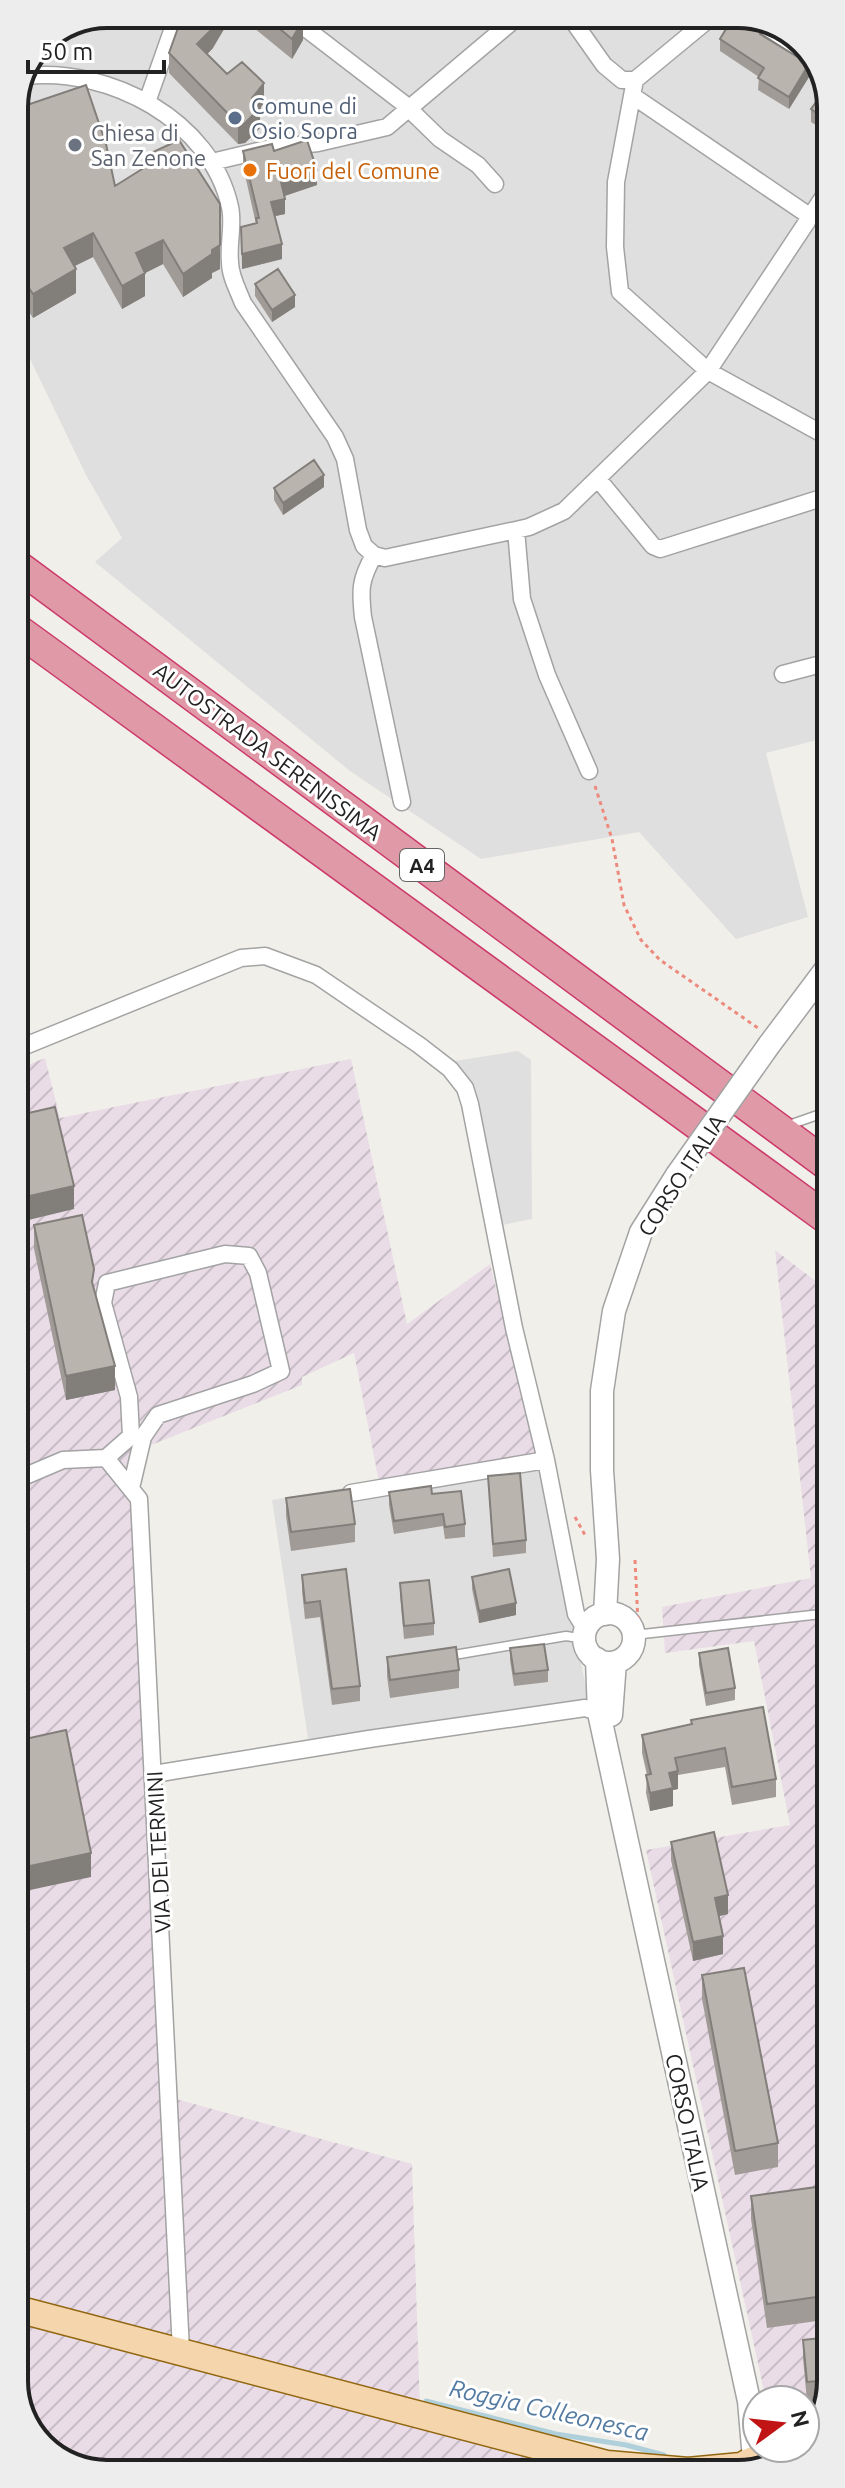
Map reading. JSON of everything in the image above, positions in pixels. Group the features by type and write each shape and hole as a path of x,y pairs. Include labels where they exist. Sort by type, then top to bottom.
{"highway":[{"name":"AUTOSTRADA SERENISSIMA","path":"28,574 817,1157"},
{"name":"A4","path":"28,637 817,1211"}],"main road":[{"path":"28,2312 585,2460"}],"street":[{"path":"147,102 173,28"},
{"path":"305,28 410,110 440,139 478,165 495,184"},
{"path":"212,162 387,127 505,28"},
{"path":"578,28 604,65 622,80 811,217"},
{"path":"700,28 634,88 616,182 615,247 620,292 708,371 817,431"},
{"path":"35,75 83,78 114,86 147,102 193,137 212,162 231,208 229,265 243,303 335,437 345,459 358,530 364,546 374,555 385,558 529,527 564,511 708,371 817,207"},
{"path":"598,479 653,546 660,549 817,499"},
{"path":"516,530 522,599 547,675 589,771"},
{"path":"374,555 363,575 360,590 363,617 402,802"},
{"path":"783,674 817,665"},
{"path":"28,1045 241,958 265,956 316,975 450,1069 465,1088 470,1104 514,1328 546,1460 576,1614 585,1634"},
{"name":"CORSO ITALIA","path":"637,1635 632,1627 613,1615 608,1559 602,1470 602,1391 614,1311 641,1232 766,1038 817,979"},
{"path":"28,1475 63,1460 106,1458 131,1436 129,1397 103,1303 107,1283 225,1254 249,1256 258,1273 281,1371 253,1384 158,1415 143,1437 131,1488"},
{"name":"VIA DEI TERMINI","path":"106,1458 139,1499 181,2351"},
{"path":"351,1493 546,1460"},
{"path":"585,1634 593,1619 613,1615"},
{"name":"CORSO ITALIA","path":"585,1634 586,1647 606,1661 605,1714 627,1843 748,2384"},
{"path":"606,1661 627,1655 637,1635"},
{"path":"154,1774 585,1708 605,1714"}],"lane":[{"path":"779,1129 817,1115"},
{"path":"637,1635 817,1614"},
{"path":"448,1656 585,1634"}],"path":[{"path":"589,771 612,839 624,905 641,940 660,960 766,1038"},
{"path":"635,1560 637,1635"}],"shaded area":[{"path":"107,28 743,28 782,41 806,67 814,86 817,107 817,740 766,753 808,917 736,939 639,832 481,859 350,771 95,562 122,538 86,475 28,355 28,107 34,77 41,63 63,41 77,34"},
{"path":"518,1051 531,1060 532,1219 487,1228 455,1061"},
{"path":"45,1058 60,1118 351,1059 407,1324 490,1264 538,1455 379,1482 354,1353 302,1377 302,1385 151,1445 132,1501 174,2345 28,2306 28,1065"},
{"path":"775,1250 817,1282 817,2384 763,2384 646,1850 790,1825 754,1641 665,1653 662,1607 811,1578"},
{"path":"538,1455 589,1702 309,1745 272,1500"},
{"path":"176,2099 412,2164 420,2410 186,2347"},
{"path":"28,2319 559,2460 102,2460 82,2456 51,2437 34,2411 28,2381"}],"building":[{"path":"178,28 213,28 197,44 227,74 242,62 264,83 252,98 260,108 245,123 238,124 169,53"},
{"path":"279,28 298,28 292,39"},
{"path":"727,28 761,32 799,58 807,68 789,97 758,78 764,68 720,39"},
{"path":"86,85 106,144 115,186 155,161 151,153 179,140 220,204 220,245 183,274 163,240 136,253 145,273 122,286 93,233 64,248 76,269 33,294 28,287 30,104"},
{"path":"307,140 317,170 281,182 285,199 271,202 282,244 242,254 241,227 257,223 256,218 259,218 243,151 272,144 274,151"},
{"path":"278,269 295,295 272,310 255,284"},
{"path":"314,460 324,475 283,503 274,488"},
{"path":"55,1107 74,1186 28,1196 28,1113"},
{"path":"82,1215 94,1269 92,1282 115,1366 66,1376 34,1225"},
{"path":"520,1473 526,1540 493,1544 488,1476"},
{"path":"431,1486 432,1494 461,1491 465,1524 445,1527 443,1514 394,1521 389,1492"},
{"path":"350,1489 355,1524 291,1532 286,1498"},
{"path":"346,1569 360,1686 332,1689 320,1601 305,1603 302,1575"},
{"path":"509,1569 516,1603 479,1611 472,1577"},
{"path":"429,1580 434,1623 404,1626 400,1583"},
{"path":"544,1644 548,1670 514,1674 510,1648"},
{"path":"456,1647 459,1670 390,1680 387,1657"},
{"path":"728,1648 735,1688 706,1693 699,1653"},
{"path":"763,1707 776,1779 732,1787 725,1748 675,1758 678,1771 669,1773 673,1788 650,1793 646,1775 651,1774 642,1735 692,1724 691,1720"},
{"path":"66,1730 91,1853 28,1866 28,1738"},
{"path":"714,1832 728,1895 715,1898 723,1936 693,1942 671,1842"},
{"path":"744,1968 778,2143 735,2151 702,1975"},
{"path":"817,2187 817,2297 767,2304 751,2196"},
{"path":"817,2338 817,2381 807,2382 803,2340"}],"waterway":[{"name":"Roggia Colleonesca","path":"426,2401 556,2434 626,2445 664,2455"}],"place":[{"name":"Comune di Osio Sopra","path":"235,118"},
{"name":"Chiesa di San Zenone","path":"75,145"},
{"name":"Fuori del Comune","path":"250,170"}]}
